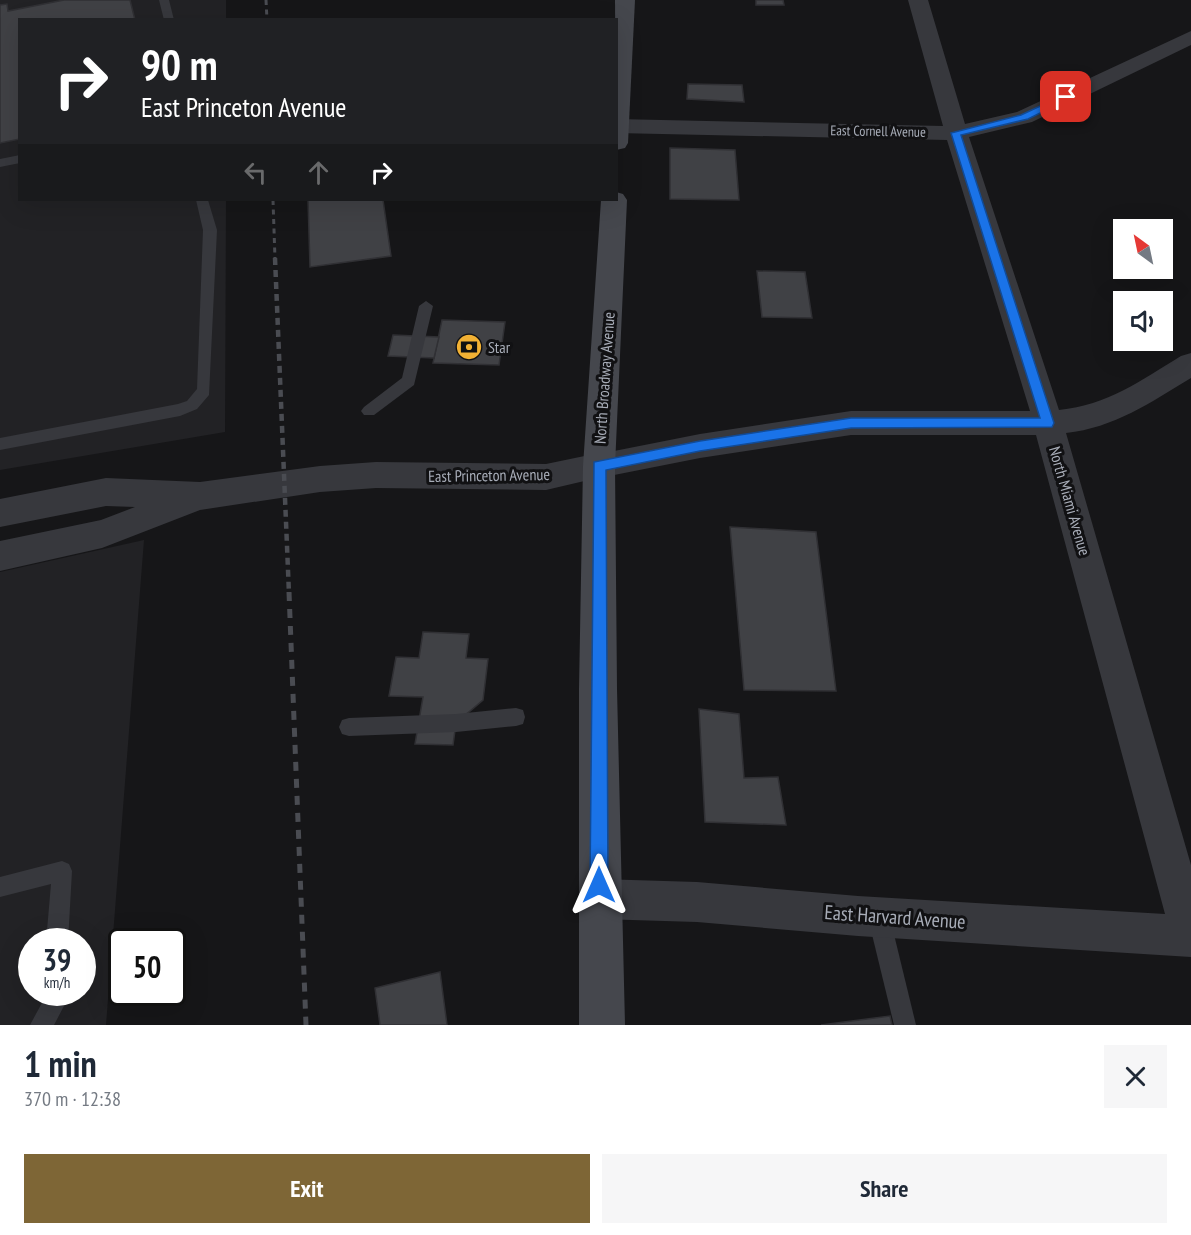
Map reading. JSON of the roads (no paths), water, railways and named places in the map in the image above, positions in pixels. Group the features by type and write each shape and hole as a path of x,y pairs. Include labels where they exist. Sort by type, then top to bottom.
{"main road":[{"path":"618,110 625,0"},
{"name":"North Broadway Avenue","path":"602,1025 599,900 599,466 614,201"}],"street":[{"name":"North Miami Avenue","path":"918,0 956,133 1048,423 1191,936"},
{"name":"East Cornell Avenue","path":"618,126 956,133 1024,117 1191,37"},
{"name":"East Princeton Avenue","path":"0,513 106,492 200,496 320,479 376,475 546,477 700,446 851,423 1048,423 1086,419 1104,414 1191,364"},
{"name":"East Princeton Avenue","path":"0,556 102,534 200,496"},
{"name":"East Harvard Avenue","path":"599,900 697,902 879,917 1191,936"}],"lane":[{"path":"164,0 168,18"},
{"path":"0,163 18,159"},
{"path":"0,444 180,410 200,399 204,391 210,230 202,201"},
{"path":"369,411 409,381 426,306"},
{"path":"349,727 456,723 516,717"},
{"path":"0,887 62,871 58,928"},
{"path":"879,917 905,1025"},
{"path":"41,1025 53,1006"}],"railway":[{"path":"266,0 267,18"},
{"path":"273,201 275,259"},
{"path":"275,258 289,594"},
{"path":"289,592 306,1025"}],"place":[{"name":"Star","path":"469,347"}]}
